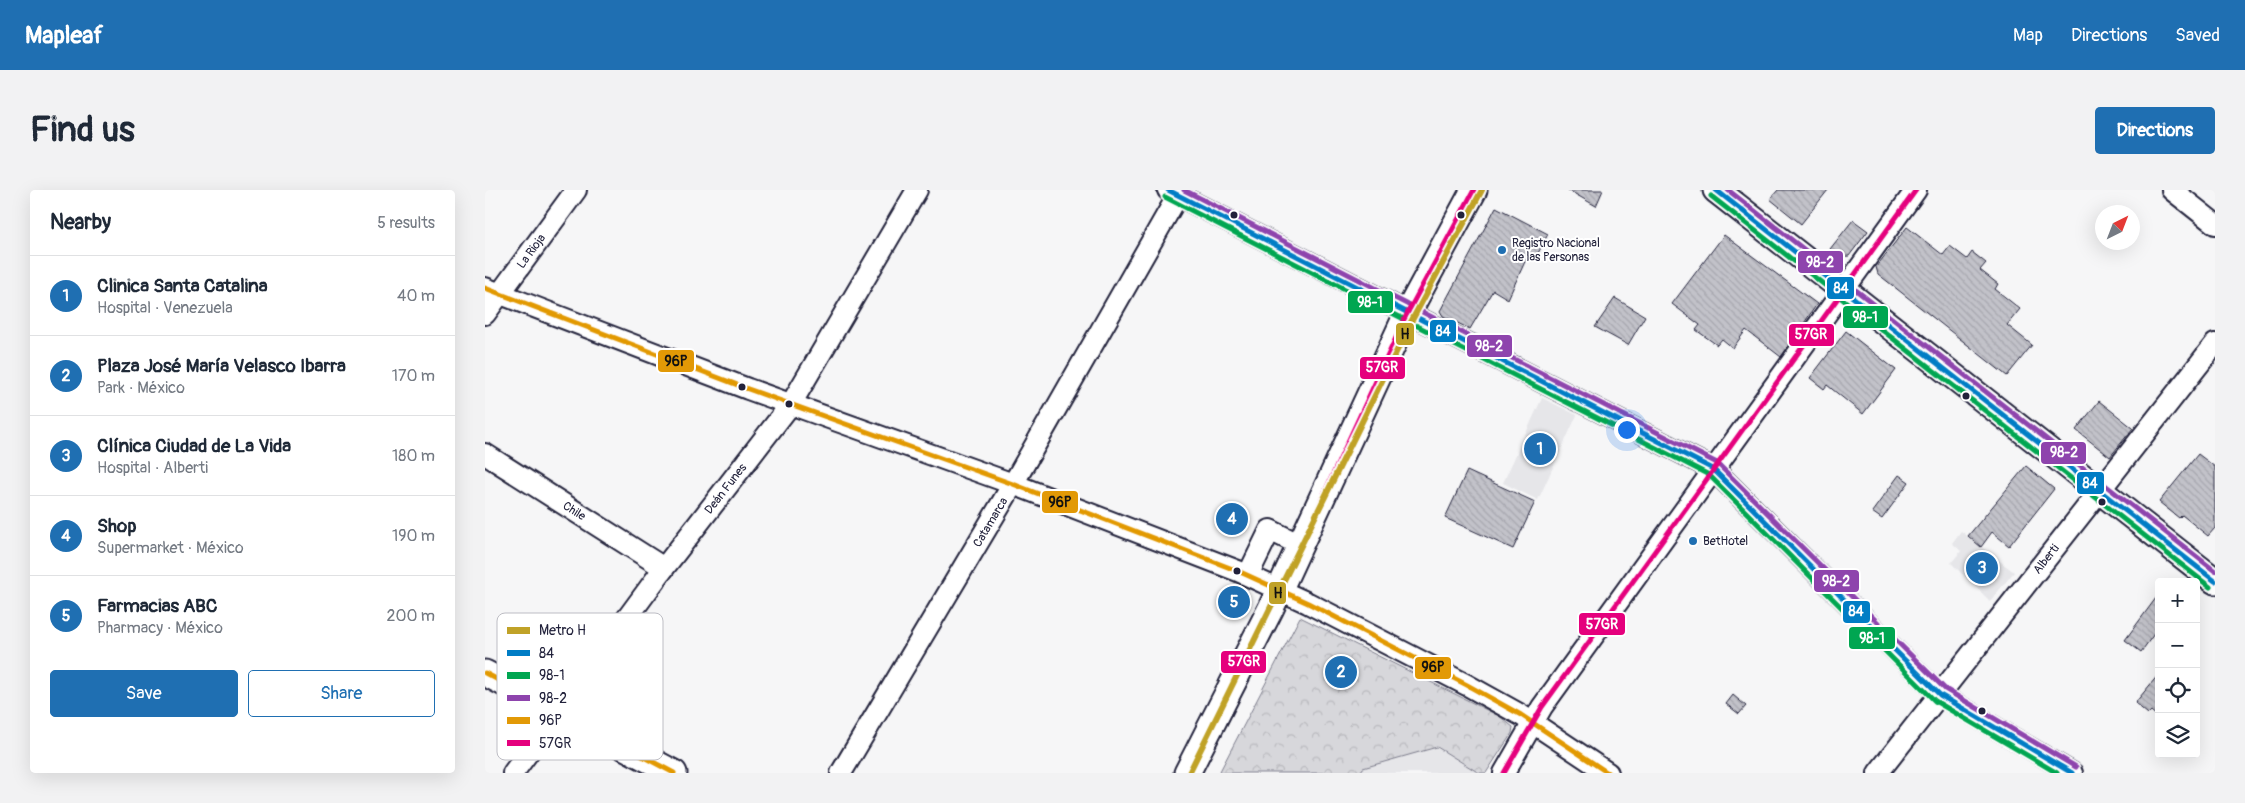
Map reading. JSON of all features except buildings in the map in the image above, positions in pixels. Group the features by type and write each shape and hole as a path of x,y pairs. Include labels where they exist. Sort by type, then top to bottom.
{"main road":[{"path":"1187,773 1280,589 1407,314 1474,190"},
{"path":"1716,190 2215,582"},
{"path":"485,673 497,679"},
{"path":"650,760 675,773"}],"street":[{"name":"La Rioja","path":"485,314 492,290 576,190"},
{"name":"Deán Funes","path":"630,613 791,404 917,190"},
{"path":"1504,773 1542,707 1916,190"},
{"path":"2172,190 2215,224"},
{"path":"1176,192 1407,314 1713,469 1940,695 2071,773"},
{"name":"Catamarca","path":"841,773 1013,484 1176,192"},
{"path":"492,290 791,404 1013,484 1280,589 1467,684 1608,773"},
{"name":"Alberti","path":"1878,773 2215,344"},
{"name":"Chile","path":"485,454 663,568"},
{"path":"1248,576 1269,530 1300,545"},
{"name":"Deán Funes","path":"513,773 522,760"}],"shaded area":[{"path":"1542,398 1577,415 1538,500 1503,483"},
{"path":"1961,531 2014,572 1990,601 1951,563 1961,551 1952,543"},
{"path":"1437,747 1479,773 1360,773 1363,768"}],"green space":[{"path":"1300,617 1499,716 1513,727 1512,733 1486,773 1479,773 1437,747 1363,768 1360,773 1219,773"}],"metro line":[{"name":"H","path":"1189,773 1411,322 1482,190"}],"transit line":[{"name":"84","path":"1168,190 1713,469 1940,695 2072,773"},
{"name":"98-2","path":"1184,190 1717,463 1945,689 2076,767"},
{"name":"57GR","path":"1187,773 1271,608 1407,314 1474,190"},
{"name":"84","path":"1716,190 2215,581"},
{"name":"98-2","path":"1728,190 2215,571"},
{"name":"57GR","path":"1504,773 1542,707 1916,190"},
{"name":"98-1","path":"1711,196 2210,587"},
{"name":"98-1","path":"1165,197 1709,475 1935,701 2057,773"},
{"name":"96P","path":"485,288 748,389 1013,484 1238,571 1308,603 1467,685 1521,715 1608,773"},
{"name":"96P","path":"485,673 497,679"},
{"name":"96P","path":"649,760 674,773"}],"place":[{"name":"Registro Nacional de las Personas","path":"1502,250"},
{"name":"Clinica Santa Catalina","path":"1540,449"},
{"name":"Shop","path":"1232,519"},
{"name":"BetHotel","path":"1693,541"},
{"name":"Clínica Ciudad de La Vida","path":"1982,568"},
{"name":"Farmacias ABC","path":"1234,602"},
{"name":"Plaza José María Velasco Ibarra","path":"1341,672"}]}
